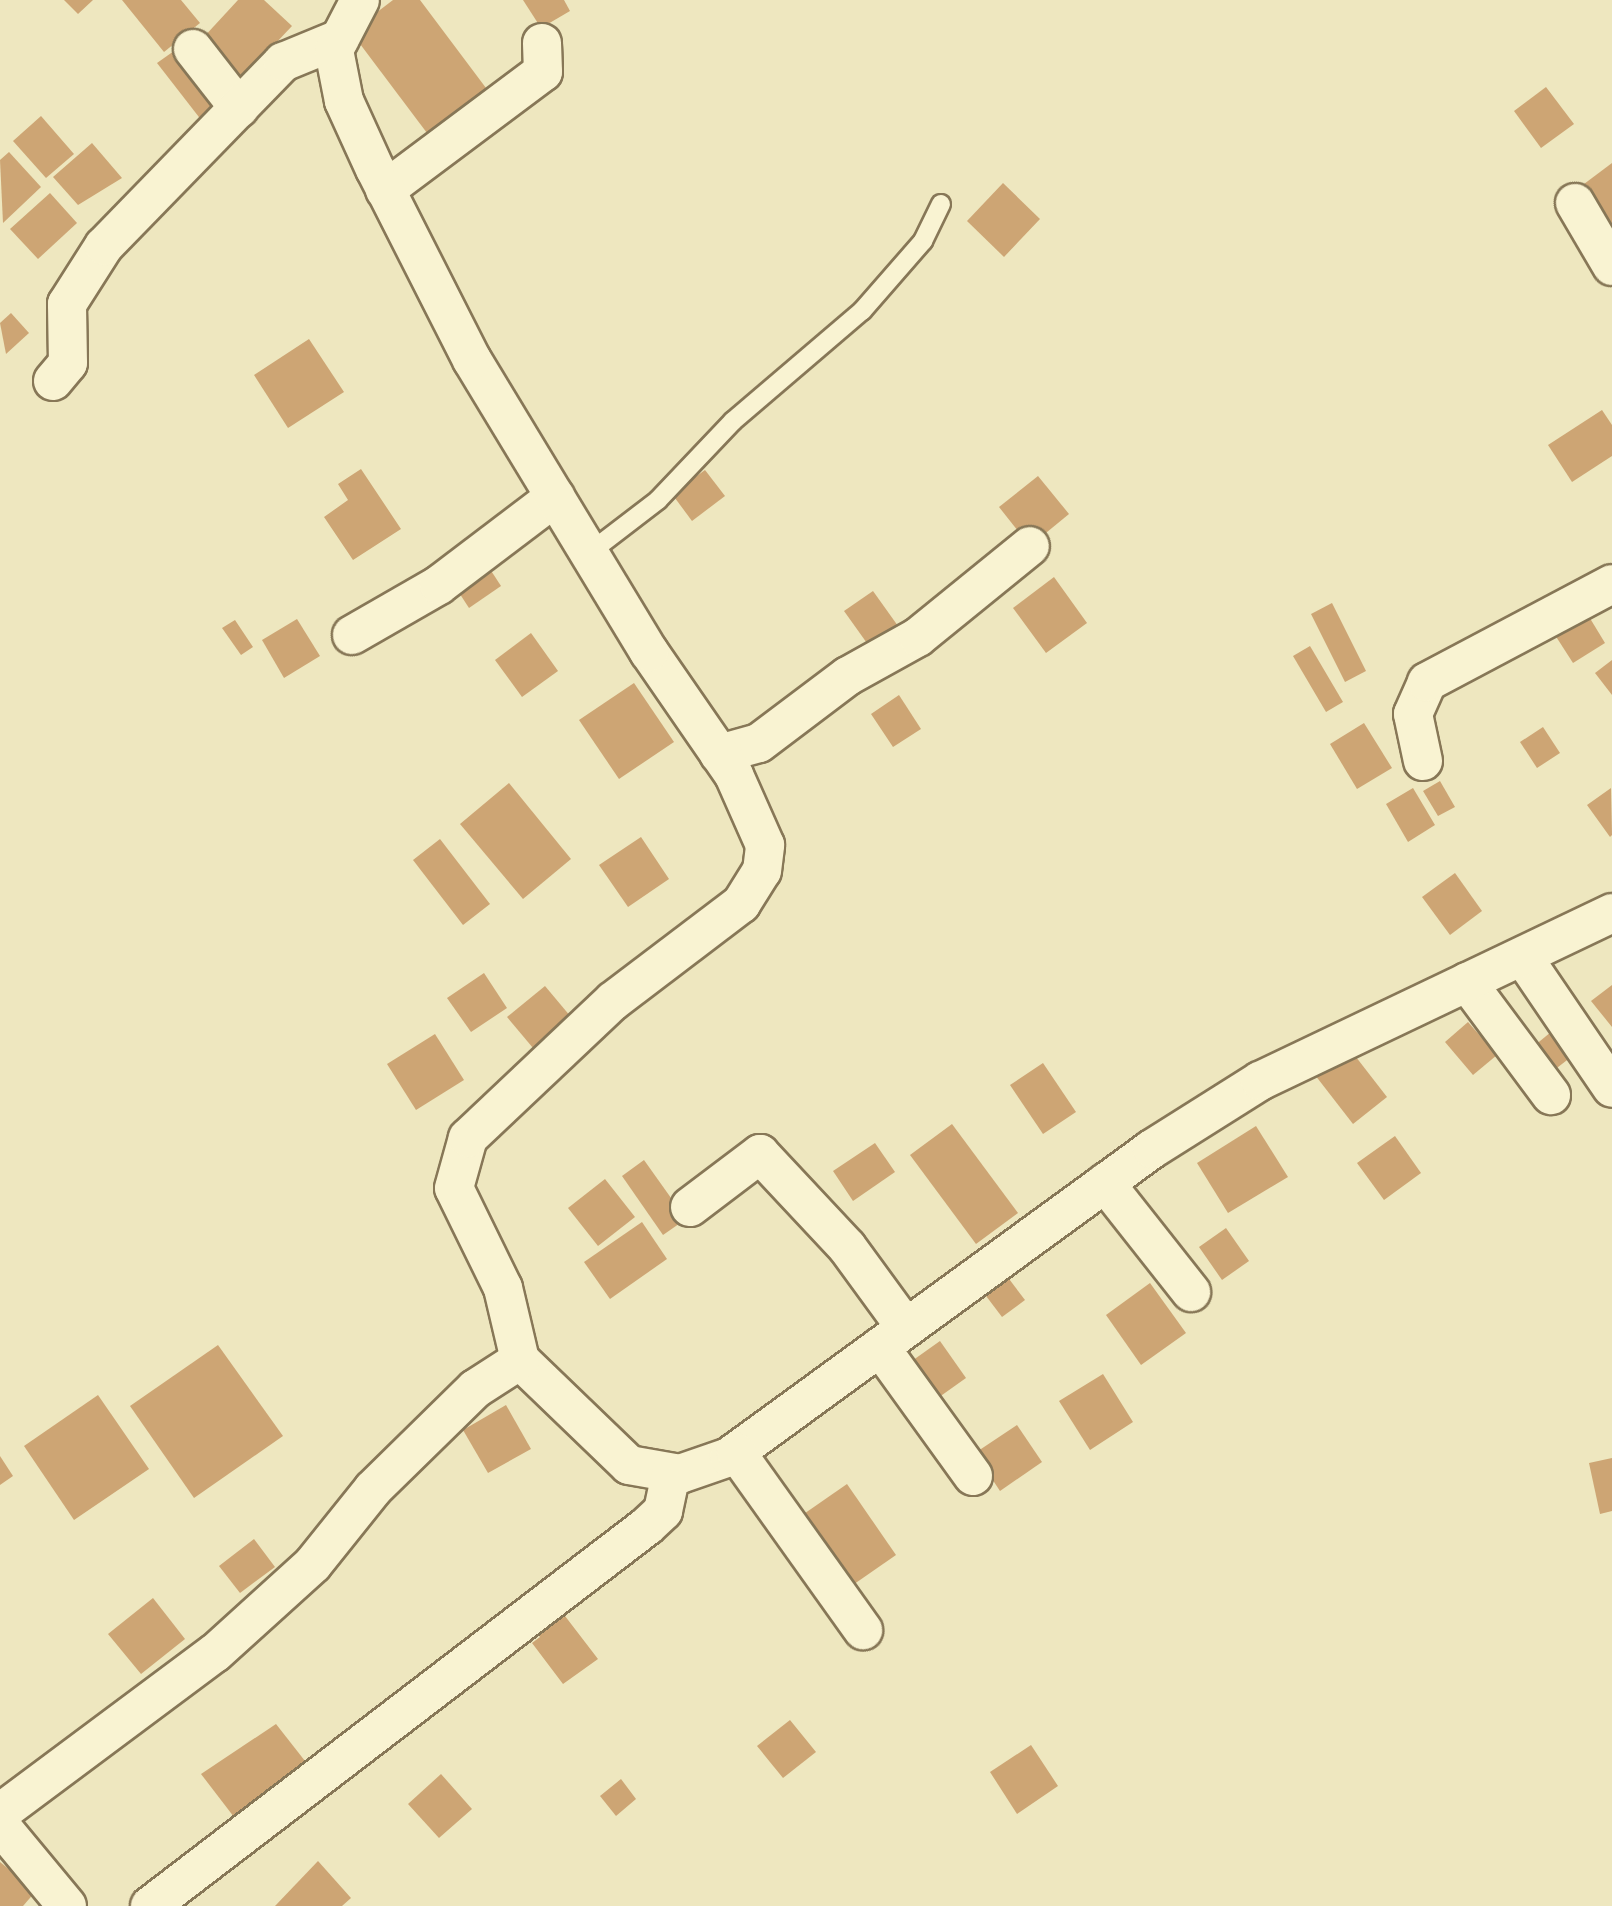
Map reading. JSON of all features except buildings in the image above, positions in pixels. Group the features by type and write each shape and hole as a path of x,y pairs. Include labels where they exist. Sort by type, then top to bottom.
{"street":[{"path":"53,381 68,363 67,304 76,281 173,169 283,62 343,14"},
{"path":"343,14 334,50 344,101 385,190 472,360 589,553 719,754 765,845 762,871 741,904 613,1001 468,1138 457,1161 454,1188 503,1288 520,1360 617,1456 671,1474 736,1452 1105,1183 1260,1081 1612,913"},
{"path":"385,190 543,72 542,43"},
{"path":"193,49 239,108"},
{"path":"1575,203 1612,266"},
{"path":"352,635 439,585 555,497"},
{"path":"719,754 759,743 848,676 907,644 1030,546"},
{"path":"1423,761 1413,714 1427,682 1612,584"},
{"path":"1523,957 1612,1088"},
{"path":"1467,982 1551,1095"},
{"path":"690,1207 760,1154 847,1247 893,1337 973,1476"},
{"path":"1105,1183 1191,1292"},
{"path":"0,1813 215,1653 313,1564 373,1489 475,1389 520,1360"},
{"path":"736,1452 863,1630"},
{"path":"150,1906 647,1526 663,1511 671,1474"},
{"path":"0,1825 67,1906"}],"lane":[{"path":"589,553 658,500 733,421 862,311 923,241 941,204"}]}
